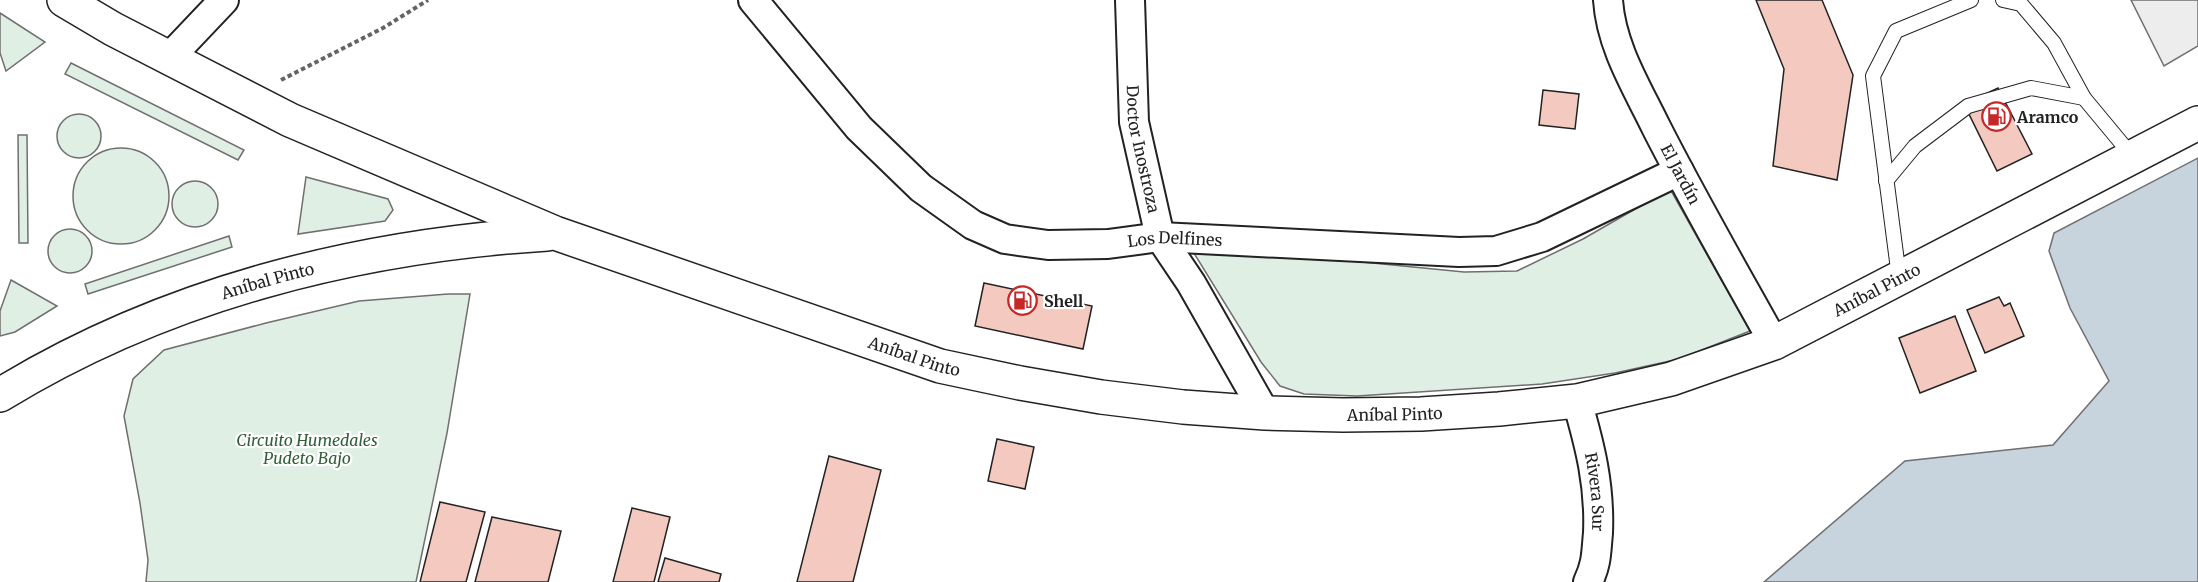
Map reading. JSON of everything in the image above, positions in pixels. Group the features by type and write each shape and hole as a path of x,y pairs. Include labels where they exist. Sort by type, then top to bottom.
{"main road":[{"name":"Aníbal Pinto","path":"64,0 113,29 290,120 555,233 940,366 1101,397 1183,407 1265,413 1421,414 1499,409 1576,401 1671,380 1774,342 2198,123"},
{"name":"Aníbal Pinto","path":"0,395 62,361 122,333 245,286 309,268 370,255 462,241 555,233"}],"street":[{"path":"169,58 224,0"},
{"name":"Los Delfines","path":"753,0 859,128 921,188 973,225 1005,239 1048,245 1108,244 1160,237 1459,252 1496,251 1542,237 1679,171"},
{"name":"Doctor Inostroza","path":"1130,0 1134,122 1160,237 1191,283 1265,413"},
{"name":"El Jardín","path":"1608,0 1609,14 1619,53 1679,171 1774,342"},
{"name":"Rivera Sur","path":"1576,401 1592,453 1599,506 1596,566 1588,582"}],"lane":[{"path":"1899,278 1873,76 1896,31 1971,0"},
{"path":"2003,0 2021,4 2054,43 2084,98 2133,157"},
{"path":"1886,181 1915,146 1968,106 2031,88 2084,98"}],"path":[{"path":"246,98 383,28 428,0"}],"green space":[{"path":"0,13 45,42 6,71 0,53"},
{"path":"71,63 244,150 238,160 65,74"},
{"path":"79,114 95,120 101,136 95,152 79,158 63,152 57,136 63,120"},
{"path":"18,135 27,135 28,243 19,243"},
{"path":"121,148 139,151 155,162 166,178 169,196 166,214 155,230 139,241 121,244 103,241 87,230 76,214 73,196 76,178 87,162 103,151"},
{"path":"306,177 388,199 393,210 385,221 298,234"},
{"path":"195,181 211,188 218,204 211,220 195,227 179,220 172,204 179,188"},
{"path":"1670,189 1750,331 1679,359 1615,373 1542,384 1357,396 1304,394 1280,386 1261,362 1189,245 1464,272 1517,271 1583,239"},
{"path":"70,229 79,230 86,235 91,242 91,260 86,267 79,272 70,273 61,272 54,267 49,260 48,251 49,242 54,235 61,230"},
{"path":"229,236 232,247 88,294 85,284"},
{"path":"11,280 57,306 15,332 0,336 0,311"},
{"name":"Circuito Humedales Pudeto Bajo","path":"470,294 447,433 416,582 146,582 148,560 124,416 133,379 164,350 359,301"}],"shaded area":[{"path":"2131,0 2198,0 2198,46 2164,66"},
{"path":"2198,158 2198,582 1764,582 1905,461 2053,445 2109,381 2070,308 2049,251 2054,233"}],"building":[{"path":"1756,0 1822,0 1853,75 1837,180 1773,166 1784,69"},
{"path":"1998,88 2032,154 1997,171 1964,104"},
{"path":"1543,90 1579,94 1575,129 1539,125"},
{"path":"984,283 1092,306 1083,349 975,326"},
{"path":"1999,297 2004,306 2010,303 2024,336 1985,353 1967,310"},
{"path":"1955,316 1976,371 1920,393 1899,338"},
{"path":"997,439 1034,447 1025,489 988,481"},
{"path":"829,456 881,470 853,582 797,582"},
{"path":"440,502 485,512 466,582 420,582"},
{"path":"632,508 670,517 654,582 613,582"},
{"path":"492,517 561,531 548,582 475,582"},
{"path":"665,558 721,574 719,582 658,582"}],"place":[{"name":"Aramco","path":"1996,117"},
{"name":"Shell","path":"1023,301"}]}
